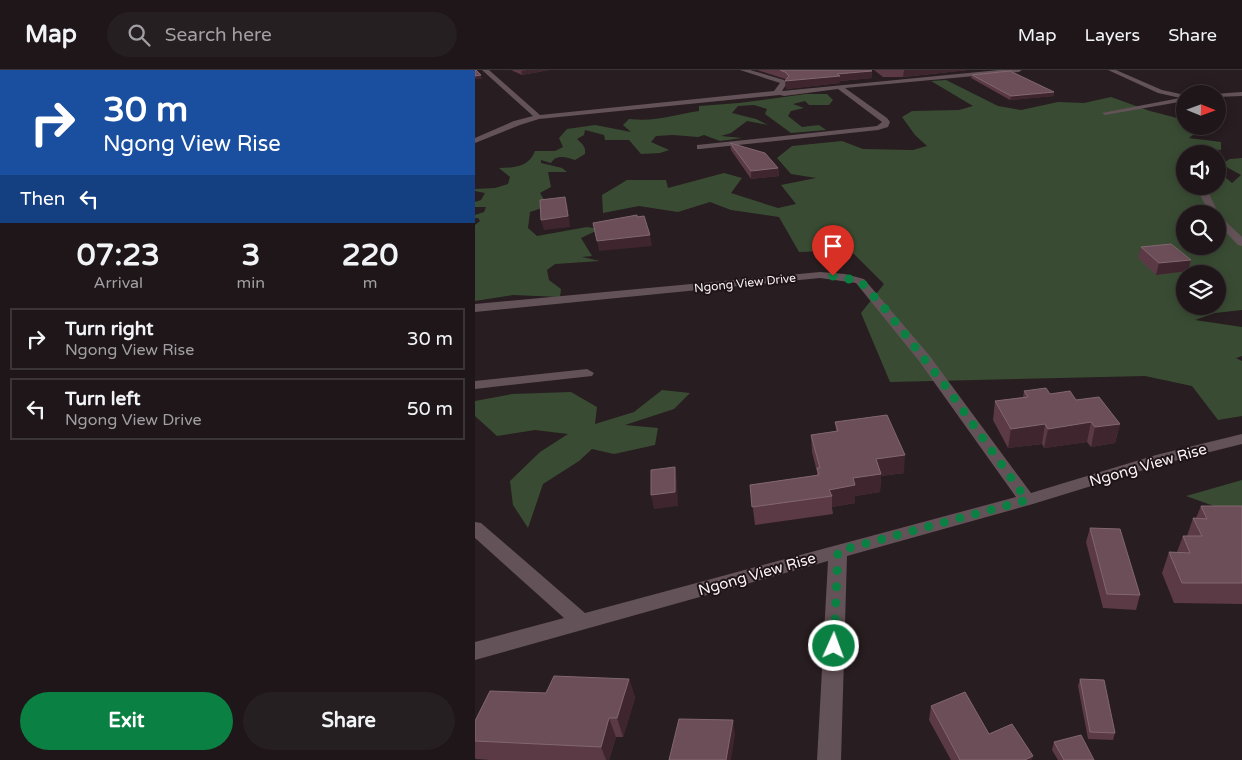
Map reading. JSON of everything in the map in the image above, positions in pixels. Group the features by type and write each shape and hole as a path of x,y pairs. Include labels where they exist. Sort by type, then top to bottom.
{"street":[{"path":"485,70 538,118"},
{"path":"743,70 782,81 784,83 777,91 784,94"},
{"path":"475,141 517,123 538,118 1019,70"},
{"path":"1111,70 1160,92 1176,96"},
{"path":"700,147 878,128 885,125 886,122 884,120 839,87"},
{"path":"1226,95 1242,94"},
{"path":"1226,226 1242,243"},
{"name":"Ngong View Drive","path":"475,308 820,275 845,277 860,281 924,358 1027,500"},
{"path":"475,385 587,373"},
{"name":"Ngong View Rise","path":"475,651 1027,500 1162,459 1242,439"},
{"path":"475,528 582,622"},
{"path":"829,760 838,551"}],"lane":[{"path":"1105,112 1176,100"}],"green space":[{"path":"946,80 998,106 1021,110 1058,102 1084,103 1111,97 1150,111 1176,118 1176,135 1193,135 1189,138 1221,142 1221,145 1176,145 1176,195 1226,195 1226,178 1232,183 1241,175 1226,167 1226,161 1242,158 1242,310 1226,312 1226,265 1176,265 1176,315 1209,315 1195,320 1242,327 1242,356 1236,358 1242,361 1242,416 1218,420 1192,386 1145,376 890,382 861,313 884,284 850,250 799,252 779,217 731,210 710,202 678,212 639,206 603,213 602,195 627,180 666,180 668,188 724,173 742,178 731,193 778,208 796,204 781,185 816,178 791,174 777,158 792,146 842,141 863,149 913,150 927,146 915,135 902,117 912,111 959,110 973,106 931,81"},
{"path":"806,94 827,94 833,100 829,105 809,105 805,101 793,104 804,108 791,111 788,116 802,127 819,125 826,130 791,133 765,114 767,109 754,105 738,106 732,113 756,119 768,125 747,121 731,133 721,136 742,138 720,141 704,135 698,137 656,136 651,142 669,150 660,153 641,154 629,140 605,140 604,135 585,130 584,135 577,139 584,147 585,154 575,160 559,157 551,163 541,160 541,163 562,168 567,172 548,172 551,187 540,193 548,206 530,212 528,228 537,236 587,227 600,229 581,238 592,256 582,257 600,261 555,264 547,270 549,280 561,289 560,297 513,295 475,301 475,225 480,221 478,218 475,218 475,215 484,212 486,207 475,207 475,202 481,200 485,193 475,191 475,189 495,188 508,184 510,177 499,168 510,168 525,163 535,151 555,151 563,147 559,138 567,129 595,125 631,132 623,125 629,119 657,119 699,111 699,106"},
{"path":"662,390 690,393 674,409 625,425 658,428 655,445 614,454 592,449 579,461 543,484 528,528 513,505 510,481 540,452 568,434 535,430 497,436 475,416 475,401 512,394 571,392 597,407 595,424 634,412"},
{"path":"1242,480 1242,516 1186,496"}],"building":[{"path":"476,70 481,75 475,76"},
{"path":"780,70 872,71 785,81 789,76"},
{"path":"1010,71 1054,92 1011,96 972,75"},
{"path":"730,143 765,153 778,168 751,171"},
{"path":"565,197 568,216 541,220 540,200"},
{"path":"637,215 637,217 644,216 650,235 597,241 593,223"},
{"path":"1171,244 1176,248 1176,255 1185,255 1191,260 1159,263 1141,247"},
{"path":"1046,388 1050,394 1070,391 1076,400 1099,397 1120,424 1095,427 1091,422 1048,429 1045,424 1011,429 995,401 1028,397 1024,391"},
{"path":"887,415 905,455 876,459 881,474 853,478 855,485 829,490 832,496 752,507 750,485 819,475 817,468 820,468 811,435 838,431 835,422"},
{"path":"675,467 675,492 651,495 651,470"},
{"path":"1201,506 1242,506 1242,583 1182,583 1169,552 1190,553 1183,536 1202,536 1193,518 1207,519"},
{"path":"1090,528 1120,529 1140,595 1107,594"},
{"path":"554,676 629,679 617,718 609,718 601,747 475,741 475,721 490,691 546,693"},
{"path":"1080,679 1104,680 1115,733 1090,732"},
{"path":"965,692 989,734 1012,724 1033,756 1025,760 960,760 931,706"},
{"path":"679,719 733,720 726,760 669,760"},
{"path":"1081,735 1094,760 1064,760 1054,742"}],"route":[{"path":"833,276 860,281 886,310 947,388 1027,500 838,551 834,646"}]}
